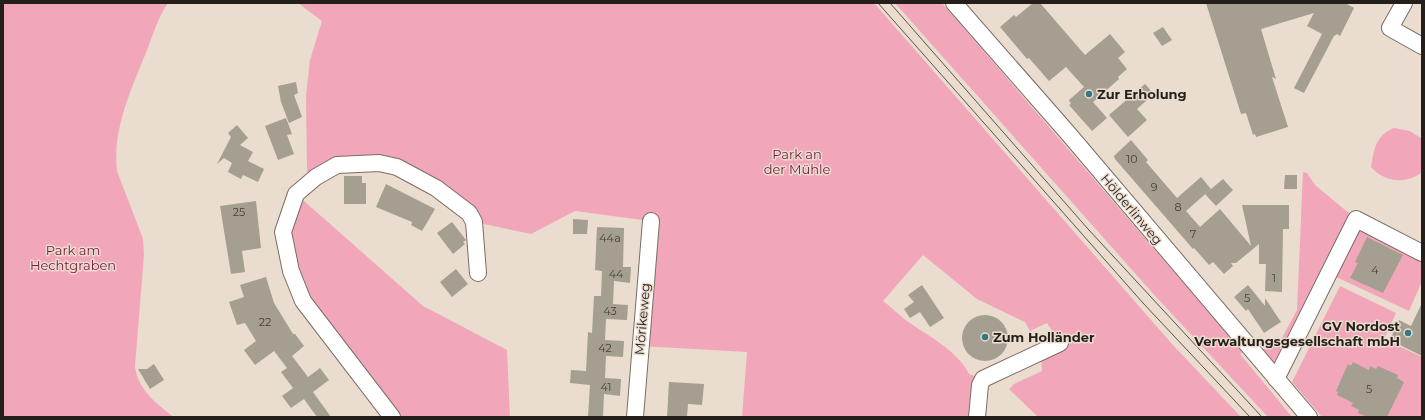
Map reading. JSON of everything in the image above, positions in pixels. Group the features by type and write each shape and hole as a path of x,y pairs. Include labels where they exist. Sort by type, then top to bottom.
{"street":[{"name":"Hölderlinweg","path":"954,3 1067,132 1309,417"},
{"path":"1404,3 1390,28 1422,46"},
{"path":"392,417 303,301 291,271 283,232 296,194 316,177 337,165 379,163 397,167 436,188 468,213 474,222 478,272"},
{"path":"1276,379 1356,219 1422,253"},
{"name":"Mörikeweg","path":"635,417 651,221"},
{"path":"977,417 980,385 983,379 1060,343"}],"green space":[{"name":"Park am Hechtgraben","path":"3,3 168,3 159,20 124,109 117,140 116,155 117,171 143,239 144,255 135,366 144,389 161,407 174,417 3,417"},
{"name":"Park an der Mühle","path":"298,3 874,3 1172,344 1241,417 1038,417 1009,389 1014,384 1042,371 1041,352 1060,343 1047,323 1030,331 1025,322 977,299 923,255 883,301 907,321 950,351 964,365 969,374 983,379 977,417 742,417 747,352 640,346 650,221 575,211 531,234 474,222 397,167 310,175 307,171 306,96 310,60 322,21"},
{"path":"895,3 942,3 1243,352 1240,354 1292,417 1268,417 1157,298"},
{"path":"1394,128 1410,131 1422,139 1422,172 1409,179 1389,179 1376,172 1371,167 1373,154 1377,143 1383,135"},
{"path":"1303,172 1307,173 1315,185 1356,219 1279,372 1258,350 1273,347 1281,340 1297,310"},
{"path":"296,194 423,306 507,350 510,417 392,417 303,301 283,232"},
{"path":"1365,230 1422,256 1422,281 1409,311 1334,276 1355,233"},
{"path":"1340,286 1396,313 1384,339 1422,357 1422,417 1322,417 1292,382"}],"building":[{"path":"1033,3 1040,3 1085,55 1110,34 1125,52 1118,58 1127,69 1118,77 1119,79 1093,102 1107,118 1092,131 1069,105 1071,104 1069,100 1084,87 1066,67 1049,81 1029,58 1027,59 1000,27 1014,15 1016,17"},
{"path":"1206,3 1345,3 1354,8 1340,36 1337,34 1334,36 1304,93 1294,88 1322,34 1307,26 1314,13 1261,29 1276,79 1272,77 1288,127 1256,137 1255,134 1253,135 1246,113 1241,114"},
{"path":"1163,27 1172,40 1162,46 1153,33"},
{"path":"296,82 298,93 294,95 302,117 289,123 281,102 278,86"},
{"path":"1145,84 1154,94 1137,109 1147,120 1128,137 1109,115"},
{"path":"286,118 292,134 287,135 294,154 278,160 265,126"},
{"path":"237,125 248,138 240,145 253,152 248,161 264,169 258,182 243,175 241,179 228,172 232,163 224,158 217,164 231,137 228,133"},
{"path":"1131,140 1148,160 1146,162 1177,198 1201,177 1211,189 1186,211 1200,227 1220,209 1251,246 1242,205 1289,205 1289,229 1283,229 1282,292 1265,291 1266,264 1259,264 1259,244 1236,263 1231,263 1233,266 1224,274 1213,262 1209,265 1194,248 1193,249 1115,159 1114,156"},
{"path":"1285,175 1297,175 1297,189 1284,189"},
{"path":"344,176 362,176 362,183 366,183 366,204 344,204"},
{"path":"1223,179 1233,190 1216,206 1205,194"},
{"path":"386,184 435,209 422,231 411,225 412,222 376,207"},
{"path":"256,201 261,248 242,251 245,272 231,274 220,206"},
{"path":"573,219 588,220 587,234 573,234"},
{"path":"452,222 466,240 463,242 465,244 453,254 437,233"},
{"path":"597,227 624,228 623,267 631,267 630,283 614,281 613,304 628,305 627,320 606,319 605,340 624,341 623,357 606,356 605,378 621,379 620,396 604,394 603,417 588,417 590,385 570,383 571,370 586,371 588,332 592,333 594,296 601,296 602,271 595,270"},
{"path":"1367,237 1403,255 1383,293 1350,278 1358,263 1355,262"},
{"path":"456,269 468,284 452,297 440,282"},
{"path":"266,277 274,303 293,334 295,334 304,346 292,356 308,377 320,368 329,380 313,392 331,417 317,417 304,399 291,408 282,396 293,388 281,372 287,368 274,351 255,365 244,350 256,341 245,323 237,325 229,302 244,297 240,285"},
{"path":"922,285 944,318 930,327 920,312 910,318 904,309 914,302 908,295"},
{"path":"1248,285 1265,306 1265,298 1281,322 1264,333 1248,309 1246,311 1234,297"},
{"name":"GV Nordost Verwaltungsgesellschaft mbH","path":"1422,303 1422,356 1390,340 1399,320 1411,326"},
{"name":"Zum Holländer","path":"990,315 994,316 1004,325 1007,329 1007,347 998,357 990,361 980,361 972,357 963,347 962,333 966,325 976,316"},
{"path":"1353,362 1369,370 1370,366 1376,369 1378,366 1398,375 1397,378 1404,382 1387,417 1368,417 1358,413 1359,410 1351,406 1353,403 1337,395 1338,392 1336,391 1348,364 1351,366"},
{"path":"154,364 164,380 150,389 138,369 147,369"},
{"path":"669,382 704,384 702,405 688,404 687,417 667,417"}],"tram line":[{"path":"878,3 1143,303 1250,417"},
{"path":"890,3 1088,229 1262,417"}],"place":[{"name":"Zur Erholung","path":"1089,94"},
{"name":"GV Nordost Verwaltungsgesellschaft mbH","path":"1408,333"},
{"name":"Zum Holländer","path":"985,337"}]}
